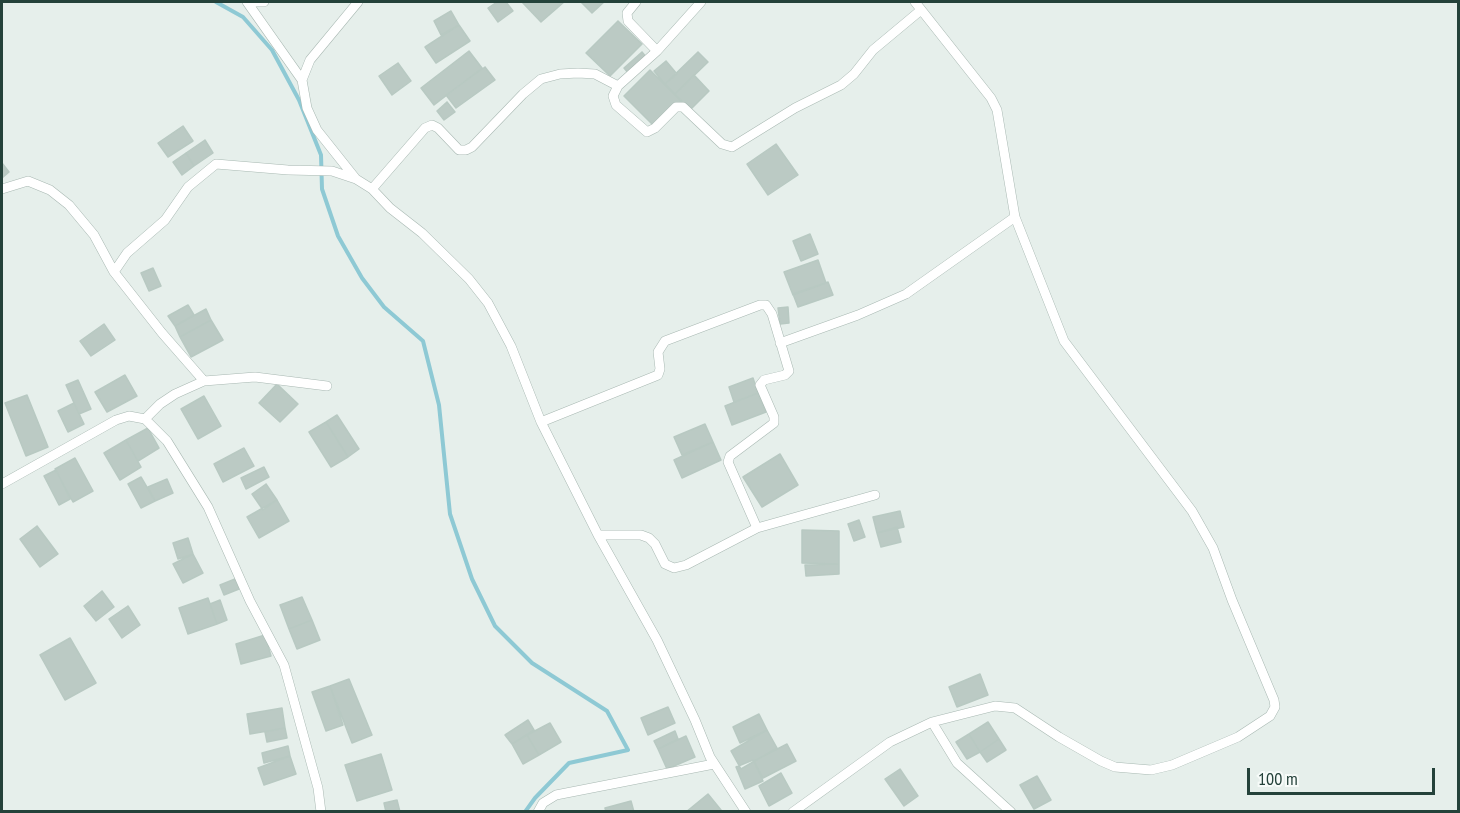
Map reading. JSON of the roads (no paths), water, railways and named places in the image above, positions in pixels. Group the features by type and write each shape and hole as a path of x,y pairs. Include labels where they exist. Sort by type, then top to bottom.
{"street":[{"path":"247,2 302,80 307,108 317,130 356,179"},
{"path":"256,2 264,2"},
{"path":"302,80 310,60 358,2"},
{"path":"636,2 627,13 628,21 657,51"},
{"path":"701,2 657,51 618,86 613,96 616,105 647,132 655,128 676,107 683,107 722,144 732,147 795,108 841,85 854,74 873,50 921,10"},
{"path":"793,812 890,742 932,723 995,706 1005,705 1015,708 1059,737 1115,767 1151,770 1172,765 1238,738 1270,716 1275,706 1213,548 1186,502 1064,341 1015,217 997,110 991,98 915,2"},
{"path":"372,189 425,128 432,125 438,128 459,150 466,150 541,79 560,74 595,74 618,86"},
{"path":"114,272 128,254 165,220 188,188 216,164 332,171 356,179 372,189 469,279 488,303 511,346 540,422 598,535 657,640 714,764 746,812"},
{"path":"2,189 28,181 50,190 69,205 94,235 114,272 162,333 204,381"},
{"path":"780,343 858,315 906,294 1015,217"},
{"path":"540,422 656,377 660,369 658,352 664,341 760,305 770,308 789,371 785,375 764,380 760,386 774,417 774,423 730,456 728,462 758,528"},
{"path":"145,419 160,404 175,394 204,381 255,377 327,386"},
{"path":"2,484 116,420 129,416 145,419 166,441 208,507 250,601 284,665 318,788 321,812"},
{"path":"598,535 641,535 649,538 655,544 665,564 674,568 686,565 758,528 874,495"},
{"path":"932,723 957,763 1011,812"},
{"path":"538,812 543,803 556,795 714,764"}],"waterway":[{"path":"216,2 243,17 272,50 299,100 321,155 322,189 338,236 362,278 384,307 423,341 439,405 450,514 472,579 495,626 532,663 607,711 628,750 569,763 535,798 525,812"}]}
